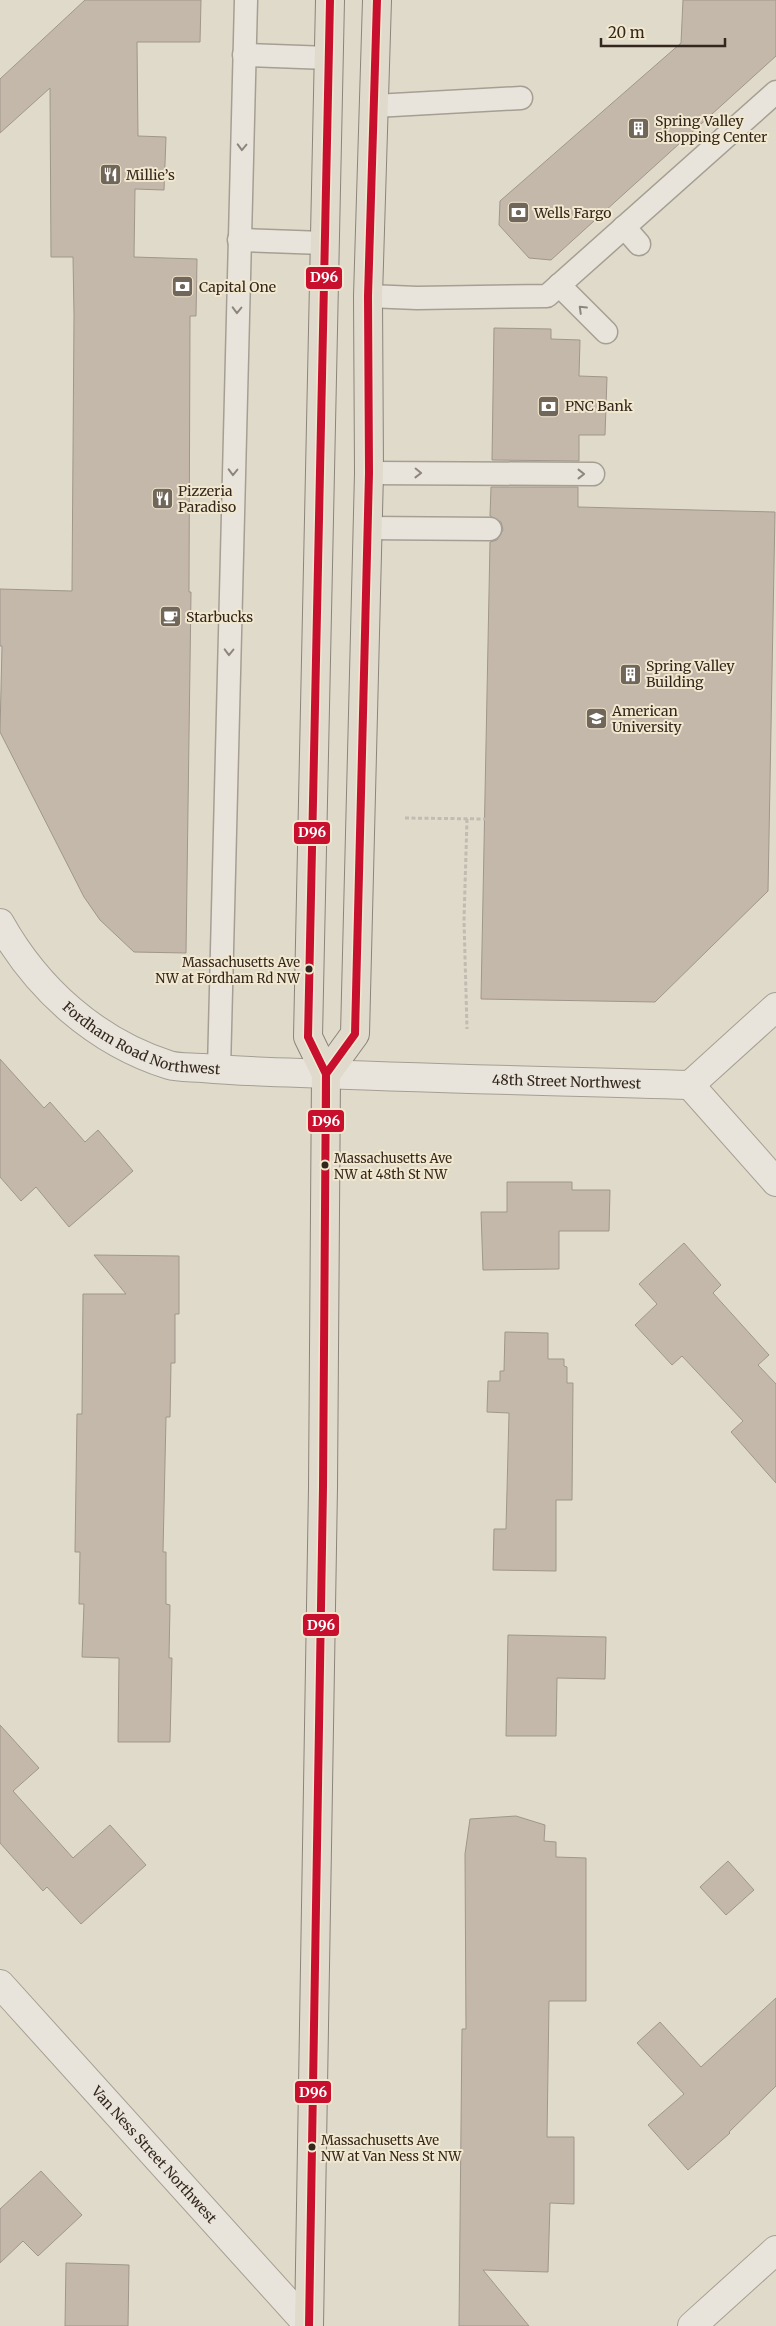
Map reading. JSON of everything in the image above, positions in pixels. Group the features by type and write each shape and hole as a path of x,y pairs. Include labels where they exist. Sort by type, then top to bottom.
{"main road":[{"path":"309,2326 323,1507 326,1074 308,1037 323,243 330,0"},
{"path":"326,1074 355,1034 369,473 368,296 377,0"}],"street":[{"name":"Fordham Road Northwest","path":"0,923 17,952 48,989 66,1006 105,1036 126,1048 171,1066 326,1074"},
{"path":"776,1007 690,1085 776,1182"},
{"name":"48th Street Northwest","path":"326,1074 690,1085"},
{"name":"Van Ness Street Northwest","path":"0,1984 309,2326"},
{"path":"698,2324 776,2250"}],"lane":[{"path":"219,1069 246,0"},
{"path":"244,55 328,58"},
{"path":"368,296 417,298 547,296 559,285 631,236 776,92"},
{"path":"375,106 521,98"},
{"path":"239,240 323,243"},
{"path":"559,285 606,332"},
{"path":"369,473 593,474"},
{"path":"368,528 490,529"}],"path":[{"path":"405,818 485,819"},
{"path":"467,819 464,920 467,1029"}],"building":[{"path":"85,0 201,0 200,42 137,42 138,136 166,137 164,190 135,189 134,257 197,259 196,316 190,316 189,592 191,592 186,953 134,952 100,920 84,897 0,732 2,646 0,646 0,589 72,591 74,315 73,257 51,257 50,88 0,133 0,79"},
{"name":"Spring Valley Shopping Center","path":"683,0 776,0 776,56 551,260 529,258 499,225 500,201 681,43"},
{"name":"PNC Bank","path":"494,328 551,329 551,339 580,340 579,376 607,377 605,435 579,435 579,461 492,460"},
{"name":"American University","path":"491,487 578,487 578,507 775,512 768,891 655,1002 481,999 490,542 497,540 503,530 501,522 490,516"},
{"path":"0,1059 44,1108 50,1102 85,1142 98,1130 133,1171 69,1227 36,1187 21,1201 0,1177"},
{"path":"507,1182 572,1182 572,1190 610,1190 609,1231 559,1231 559,1269 483,1270 481,1212 507,1212"},
{"path":"684,1243 721,1285 713,1293 769,1355 758,1365 776,1384 776,1483 731,1432 743,1421 682,1356 672,1365 635,1325 657,1304 639,1284"},
{"path":"94,1255 179,1256 179,1314 175,1314 175,1363 171,1363 170,1417 166,1417 163,1552 166,1552 166,1604 170,1605 169,1658 172,1658 170,1742 118,1742 119,1658 82,1657 84,1604 79,1604 80,1552 75,1552 77,1414 82,1414 83,1294 126,1294"},
{"path":"505,1332 548,1333 548,1359 564,1359 564,1366 567,1367 567,1383 573,1383 572,1500 556,1500 556,1571 493,1570 494,1529 506,1529 509,1413 487,1412 488,1381 500,1381 500,1371 504,1371"},
{"path":"508,1635 606,1637 605,1679 557,1678 556,1736 506,1736"},
{"path":"0,1725 39,1768 13,1791 73,1858 110,1825 146,1865 81,1924 47,1887 43,1891 0,1843"},
{"path":"516,1816 545,1825 544,1841 556,1842 556,1857 586,1858 586,2001 549,2001 547,2137 574,2137 574,2204 550,2203 548,2272 483,2270 529,2326 459,2326 462,2029 466,2029 465,1854 470,1819"},
{"path":"728,1861 754,1890 726,1915 700,1887"},
{"path":"776,1998 776,2086 730,2133 688,2170 648,2125 684,2094 637,2043 660,2022 701,2067"},
{"path":"41,2171 82,2215 38,2256 23,2241 0,2263 0,2209"},
{"path":"66,2263 129,2265 128,2326 65,2326"}],"transit line":[{"name":"D96","path":"326,1106 326,1074 308,1037 330,0"},
{"name":"D96","path":"309,2326 323,1487 326,1074 355,1034 369,473 368,296 377,0"}],"place":[{"name":"Spring Valley Shopping Center","path":"639,129"},
{"name":"Millie’s","path":"110,175"},
{"name":"Wells Fargo","path":"518,213"},
{"name":"Capital One","path":"183,287"},
{"name":"PNC Bank","path":"549,406"},
{"name":"Pizzeria Paradiso","path":"162,499"},
{"name":"Starbucks","path":"170,617"},
{"name":"Spring Valley Building","path":"630,674"},
{"name":"American University","path":"596,719"},
{"name":"Massachusetts Ave NW at Fordham Rd NW","path":"309,969"},
{"name":"Massachusetts Ave NW at 48th St NW","path":"325,1165"},
{"name":"Massachusetts Ave NW at Van Ness St NW","path":"312,2147"}]}
